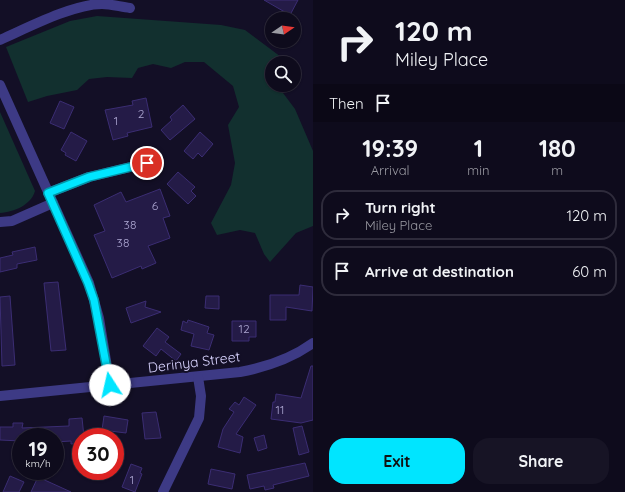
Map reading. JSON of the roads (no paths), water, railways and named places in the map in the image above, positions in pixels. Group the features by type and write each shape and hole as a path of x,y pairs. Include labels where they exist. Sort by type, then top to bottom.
{"street":[{"path":"0,40 43,21 88,6 118,3 130,8"},
{"path":"0,85 88,283 94,300 110,385"},
{"path":"0,222 12,221 89,177 147,163"},
{"name":"Derinya Street","path":"0,396 198,377 259,368 288,358 313,343"},
{"path":"163,492 198,418 200,396 198,377"}]}
